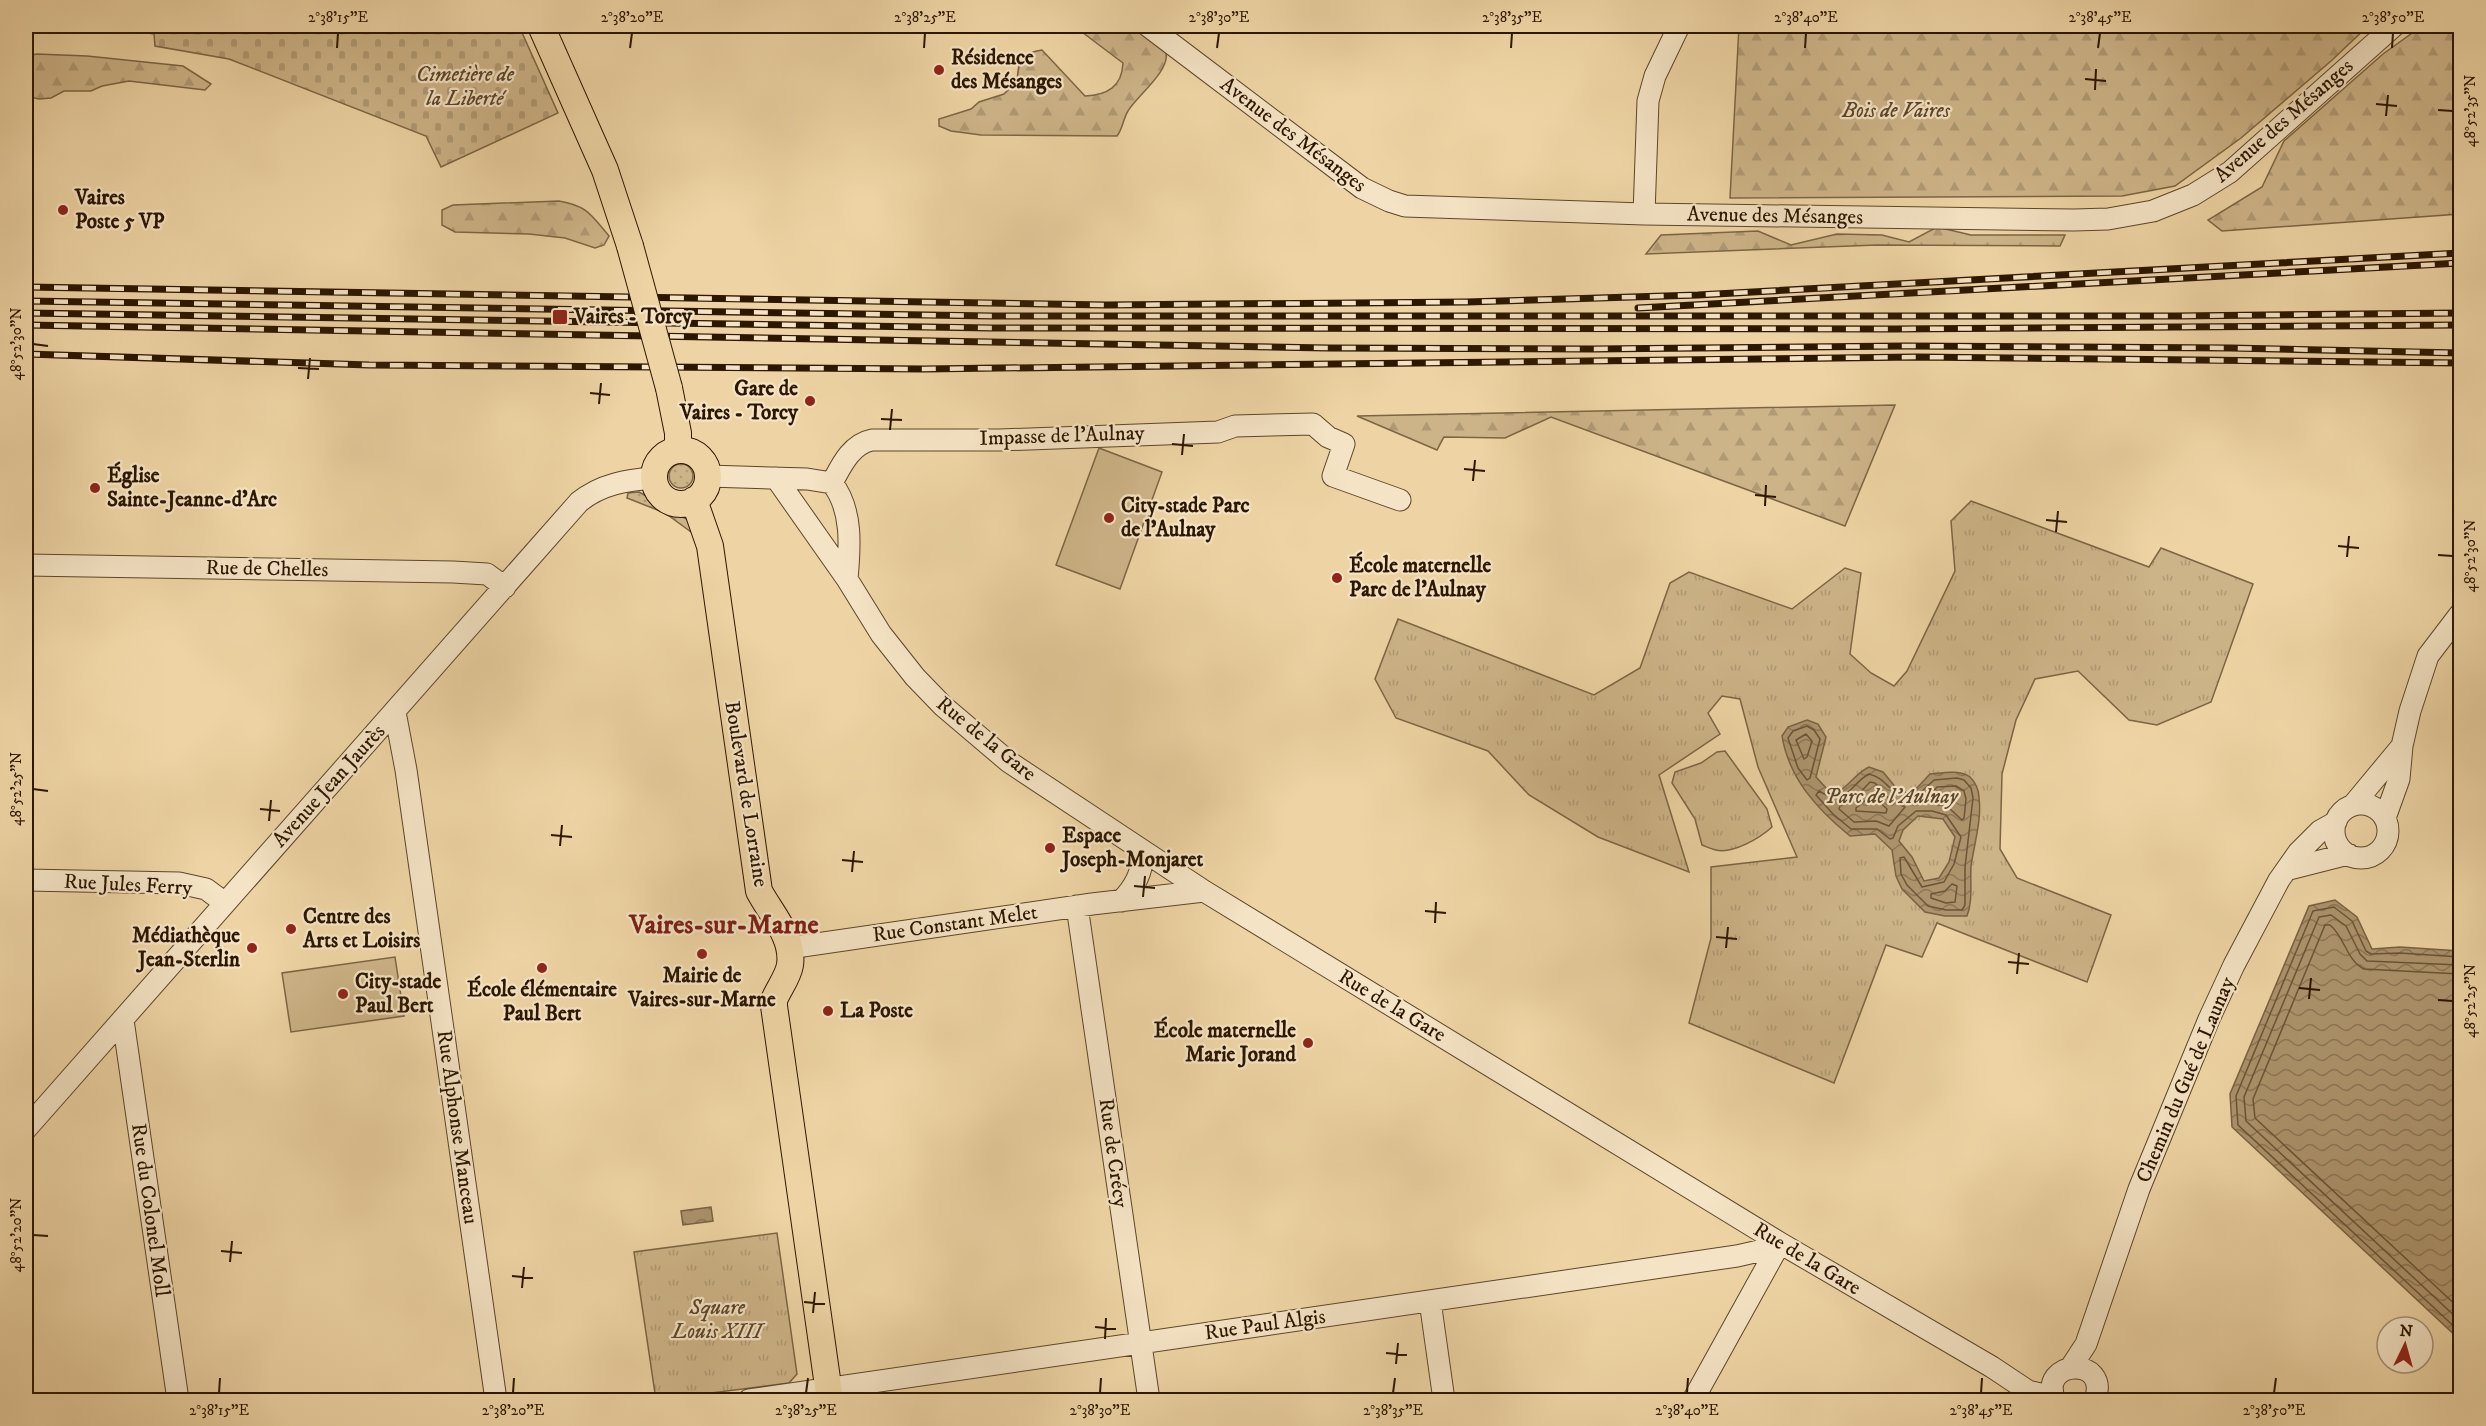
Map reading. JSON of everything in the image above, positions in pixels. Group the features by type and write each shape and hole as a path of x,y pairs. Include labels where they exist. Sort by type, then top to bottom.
{"main road":[{"path":"541,26 605,170 630,246 669,388 678,433 678,450"},
{"path":"678,450 690,451 698,455 704,462 708,476 706,488 694,500 678,504 670,501 658,491 654,478 656,465 660,459 678,450"},
{"name":"Boulevard de Lorraine","path":"694,500 710,546 759,891 786,936 789,948"},
{"path":"789,948 790,966 774,1000 774,1006 829,1395"}],"street":[{"name":"Avenue des Mésanges","path":"1148,26 1362,188 1389,201 1423,208 2074,220 2108,219 2153,211 2193,195 2230,171 2394,26"},
{"path":"1644,213 1648,101 1655,76 1679,26"},
{"name":"Impasse de l'Aulnay","path":"832,483 857,446 872,440 1000,440 1218,432 1235,426 1313,424 1328,437 1344,444 1332,476 1400,500"},
{"path":"708,476 820,480 832,483 842,498 845,511 850,550 847,579"},
{"name":"Avenue Jean Jaurès","path":"26,1129 579,502 591,492 627,480 654,478"},
{"name":"Rue de la Gare","path":"776,478 847,579 881,634 915,677 956,718 1009,762 1204,891 1779,1243 1992,1367 2028,1391 2054,1399"},
{"name":"Rue de Chelles","path":"26,565 453,572 487,574 505,587"},
{"path":"2385,818 2399,779 2402,746 2410,711 2428,656 2460,614"},
{"name":"Rue Alphonse Manceau","path":"395,712 406,770 496,1401"},
{"path":"2348,854 2336,841 2336,822 2342,812 2353,805 2402,746"},
{"path":"2289,869 2348,854 2365,858 2380,851 2389,832 2385,818 2375,807 2368,804 2353,805"},
{"name":"Chemin du Gué de Launay","path":"2054,1399 2053,1384 2074,1372 2099,1340 2103,1300 2124,1228 2209,1019 2279,880 2289,869 2298,853 2320,831 2336,822"},
{"path":"1121,901 1136,882 1141,868 1142,850"},
{"name":"Rue Jules Ferry","path":"26,880 179,883 206,889 225,903"},
{"name":"Rue Constant Melet","path":"789,948 1077,906 1204,891"},
{"name":"Rue de Crécy","path":"1077,906 1149,1401"},
{"name":"Rue du Colonel Moll","path":"123,1020 178,1401"},
{"path":"1693,1401 1779,1243"},
{"name":"Rue Paul Algis","path":"749,1401 829,1395 1141,1343 1737,1256 1763,1250 1779,1243"},
{"path":"1430,1301 1444,1401"},
{"name":"Rue de la Gare","path":"1992,1367 2026,1377 2074,1372"},
{"path":"2074,1372 2097,1386 2095,1400"}],"green space":[{"name":"Cimetière de la Liberté","path":"143,26 519,26 558,113 441,167 426,136 229,59 155,46 154,34 143,32"},
{"path":"1074,26 1148,26 1165,50 1166,60 1163,68 1152,84 1132,105 1117,136 981,135 951,131 939,126 939,119 971,109 979,102 1004,94 1017,81 1022,59 1042,50 1085,96 1100,94 1112,88 1120,78 1123,63"},
{"name":"Bois de Vaires","path":"1739,26 2368,26 2241,138 2175,186 2122,196 1730,198"},
{"path":"2422,26 2460,26 2460,214 2222,231 2208,220 2262,187 2284,141 2383,54"},
{"path":"37,54 87,56 183,66 211,84 205,90 129,81 102,86 91,91 64,91 51,98 39,99 26,96 26,56"},
{"path":"559,201 588,212 609,236 604,245 595,248 565,238 529,234 455,232 442,225 442,210 453,205"},
{"path":"1937,227 1971,235 2065,235 2060,246 1877,245 1646,254 1661,235 1758,231 1791,245 1837,234 1882,235 1909,242"},
{"path":"1895,405 1845,526 1551,417 1505,438 1444,437 1437,450 1357,416"},
{"name":"City-stade Parc de l'Aulnay","path":"1099,448 1162,472 1120,589 1056,565"},
{"path":"681,464 689,468 693,476 689,484 681,488 673,484 669,476 673,468"},
{"path":"639,492 690,521 698,529 691,532 665,513 627,498 628,493"},
{"name":"Parc de l'Aulnay","path":"1971,501 2149,567 2161,548 2253,584 2211,702 2157,725 2129,720 2078,671 2035,679 2016,720 2002,774 2000,849 2017,878 2111,915 2087,982 1937,923 1922,957 1886,945 1834,1083 1689,1023 1711,938 1711,867 1797,857 1758,767 1740,699 1722,696 1708,713 1720,734 1659,775 1689,872 1598,837 1529,795 1488,751 1396,718 1375,679 1398,619 1594,695 1640,668 1670,583 1689,572 1792,609 1845,568 1861,573 1850,654 1871,673 1894,686 1907,671 1955,571 1951,521"},
{"path":"1725,751 1767,809 1772,827 1746,844 1723,851 1702,845 1695,819 1672,783 1675,772 1701,763 1717,752"},
{"name":"City-stade Paul Bert","path":"395,957 404,1016 291,1032 282,973"},
{"name":"Square Louis XIII","path":"777,1233 797,1374 789,1383 656,1400 634,1252"}],"water":[{"path":"1807,720 1818,724 1826,737 1816,777 1828,790 1838,792 1869,767 1883,772 1897,789 1907,793 1916,789 1930,774 1956,772 1970,777 1978,789 1980,806 1971,866 1971,898 1967,916 1945,916 1925,912 1902,889 1896,876 1892,850 1875,834 1850,836 1816,804 1798,780 1791,766 1782,736 1788,727","holes":["1918,816 1943,819 1955,837 1949,862 1939,878 1924,881 1912,857 1899,841 1903,830"]},
{"path":"2335,900 2357,917 2372,949 2400,947 2460,951 2460,1340 2232,1127 2230,1094 2309,906"},
{"path":"711,1207 713,1221 683,1225 681,1211"}],"railway":[{"path":"26,287 1106,305 1467,302 1698,295 2460,253"},
{"path":"1638,308 2460,263"},
{"path":"26,301 992,316 2178,316 2460,313"},
{"path":"26,313 991,328 1894,329 2460,325"},
{"path":"26,325 1328,348 1594,349 1905,346 2231,348 2460,353"},
{"path":"26,354 369,365 924,369 1916,357 2460,363"}],"place":[{"name":"Résidence des Mésanges","path":"939,70"},
{"name":"Vaires Poste 5 VP","path":"63,210"},
{"name":"Vaires - Torcy","path":"560,317"},
{"name":"Gare de Vaires - Torcy","path":"810,401"},
{"name":"Église Sainte-Jeanne-d'Arc","path":"95,488"},
{"name":"City-stade Parc de l'Aulnay","path":"1109,518"},
{"name":"École maternelle Parc de l'Aulnay","path":"1337,578"},
{"name":"Espace Joseph-Monjaret","path":"1050,848"},
{"name":"Centre des Arts et Loisirs","path":"291,929"},
{"name":"Médiathèque Jean-Sterlin","path":"252,948"},
{"name":"Mairie de Vaires-sur-Marne","path":"702,954"},
{"name":"École élémentaire Paul Bert","path":"542,968"},
{"name":"City-stade Paul Bert","path":"343,994"},
{"name":"La Poste","path":"828,1011"},
{"name":"École maternelle Marie Jorand","path":"1308,1043"}],"district":[{"name":"Vaires-sur-Marne","path":"724,925"}]}
